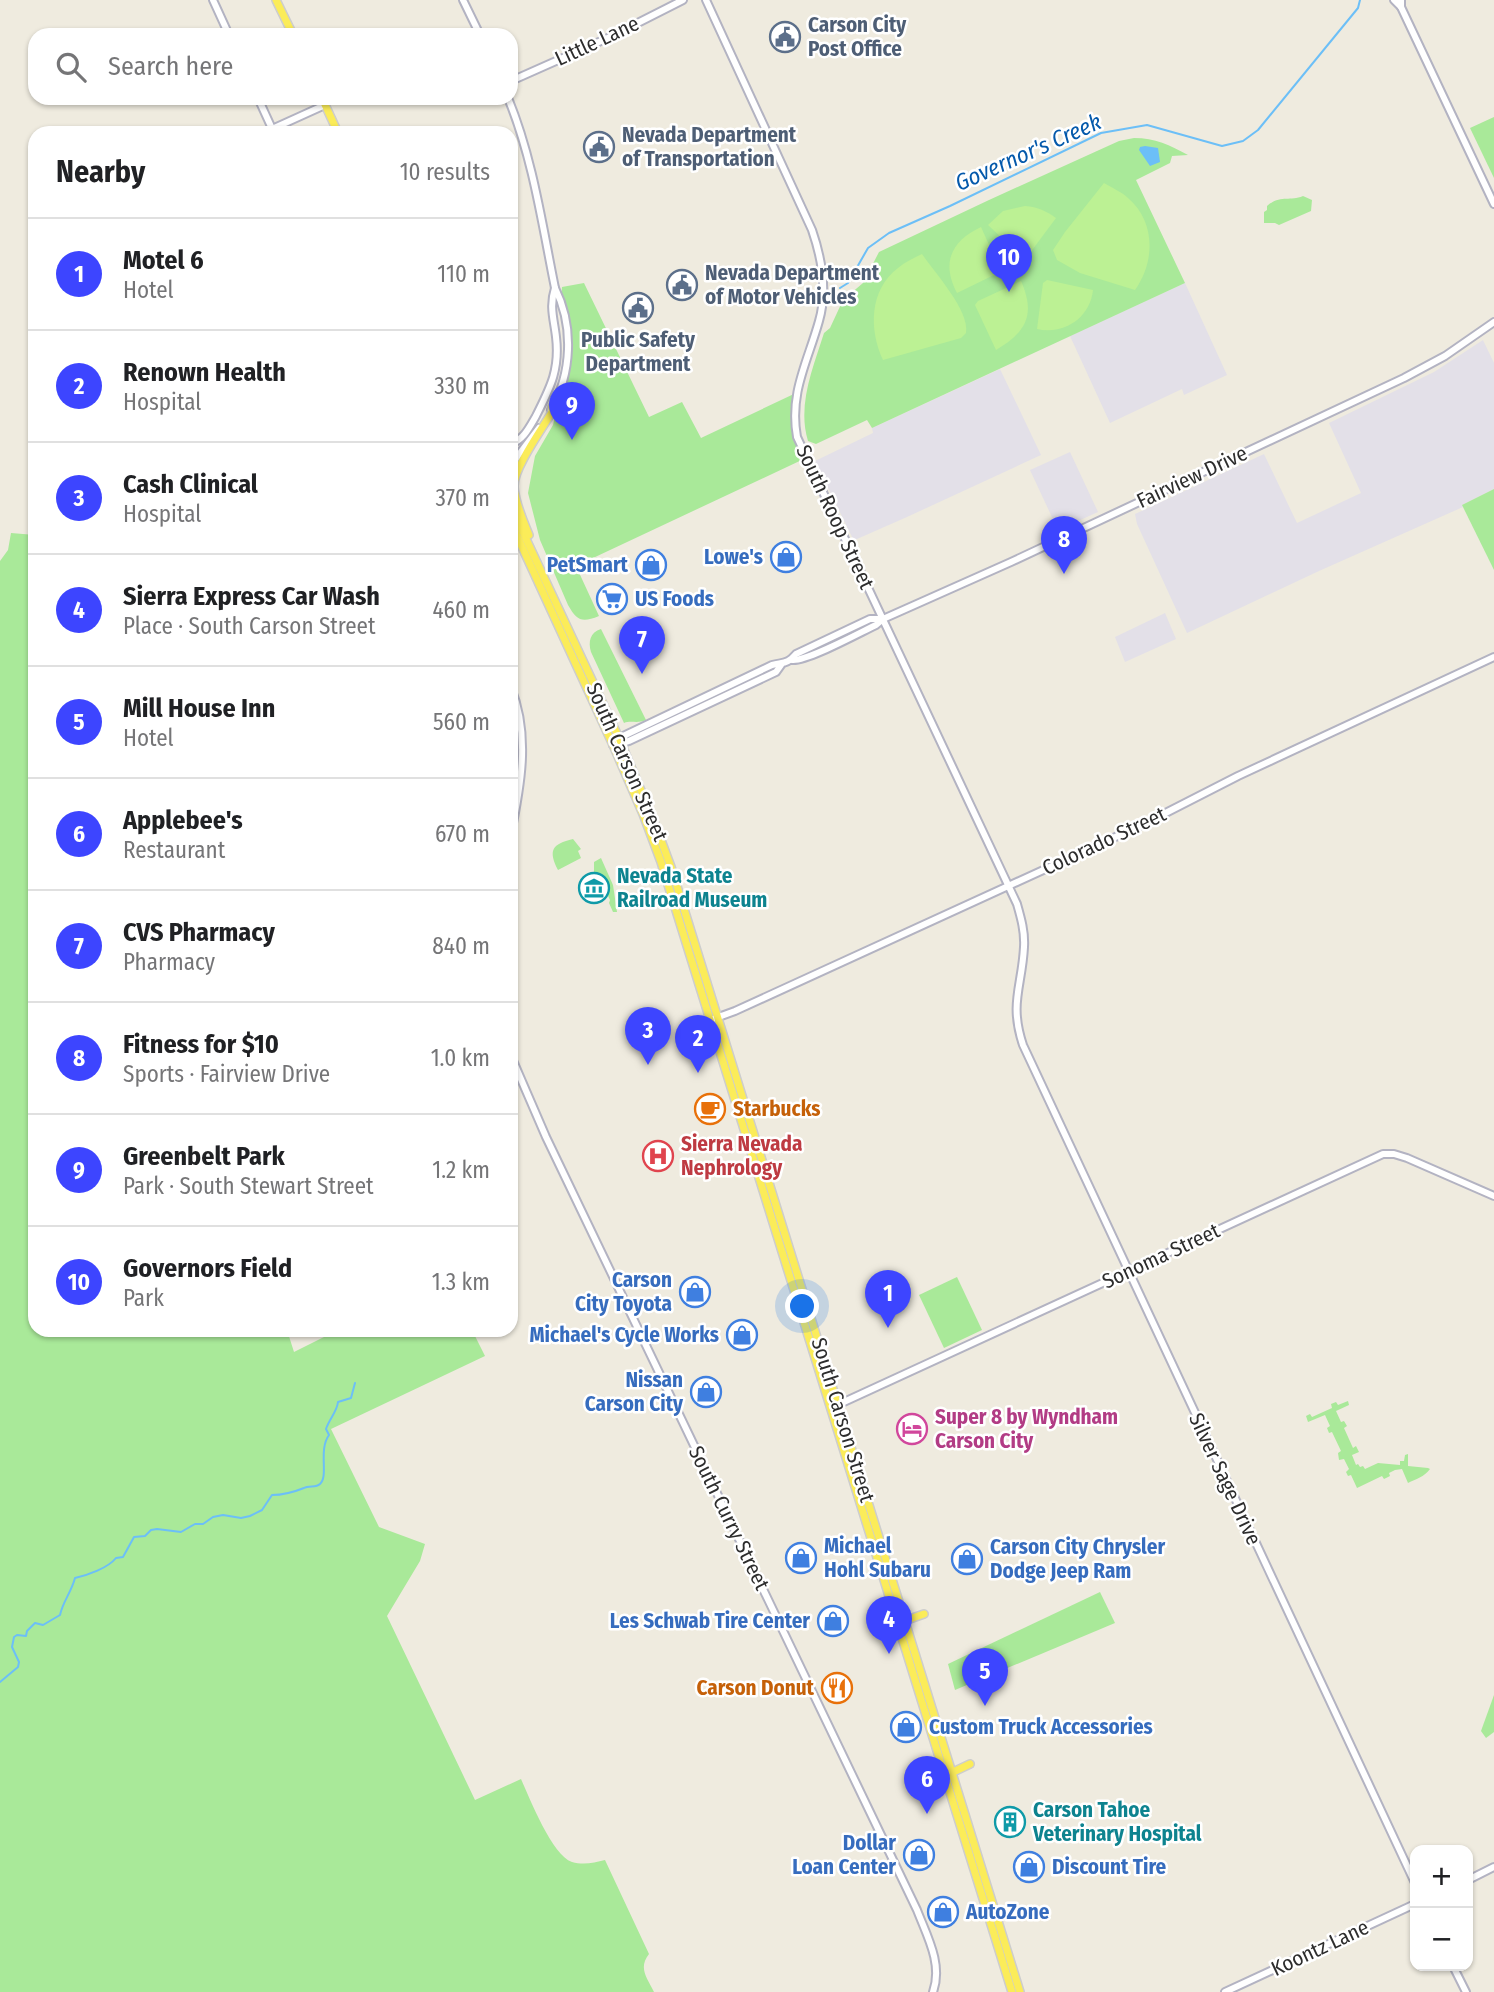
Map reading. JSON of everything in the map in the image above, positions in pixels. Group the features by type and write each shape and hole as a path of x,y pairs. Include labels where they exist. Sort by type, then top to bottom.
{"main road":[{"path":"276,0 290,28"},
{"path":"325,105 335,126"},
{"path":"518,471 552,412 552,407"},
{"path":"518,505 535,559"},
{"name":"South Carson Street","path":"518,520 568,637"},
{"name":"South Carson Street","path":"518,537 618,742 661,862 715,1019 949,1774 1020,1992"},
{"path":"902,1622 924,1614"},
{"path":"949,1774 970,1764"},
{"name":"South Carson Street","path":"949,1774 1012,1992"}],"street":[{"path":"213,0 226,28"},
{"path":"463,0 477,28"},
{"name":"Little Lane","path":"518,78 610,37 682,0"},
{"name":"South Roop Street","path":"706,0 819,249 823,270 823,297 819,321 796,392 794,413 801,447 1017,904 1024,933 1016,1016 1018,1030 1037,1075"},
{"path":"1394,0 1401,4 1494,204"},
{"path":"261,105 271,126"},
{"path":"281,126 316,105"},
{"path":"510,105 518,126"},
{"path":"518,126 537,193 555,288 561,301 568,354 561,390 518,456"},
{"path":"518,441 526,432 554,380 557,347 551,302 555,288"},
{"name":"Fairview Drive","path":"618,742 776,672 781,665 800,660 876,625 883,619 1032,553 1410,375 1445,356 1494,322"},
{"name":"Colorado Street","path":"715,1019 1146,822 1238,776 1494,657"},
{"path":"518,714 522,749 518,789"},
{"name":"South Curry Street","path":"518,1072 546,1137 917,1910 933,1952 937,1975 933,1992"},
{"name":"Silver Sage Drive","path":"1037,1075 1410,1872"},
{"name":"Sonoma Street","path":"835,1406 1383,1154 1407,1158 1494,1196"},
{"path":"1473,1878 1494,1867"},
{"name":"Koontz Lane","path":"1225,1992 1410,1906"},
{"path":"1455,1971 1466,1992"}],"shaded area":[{"path":"1185,283 1227,375 1184,395 1182,389 1110,423 1070,336"},
{"path":"1483,340 1494,363 1494,489 1462,505 1463,507 1187,633 1137,524 1135,514 1264,454 1297,523 1361,493 1329,423 1434,372"},
{"path":"1000,369 1041,455 853,539 815,461 873,433 872,428"},
{"path":"1070,452 1098,512 1058,530 1030,470"},
{"path":"1165,613 1176,639 1125,662 1115,637"}],"green space":[{"path":"1494,117 1494,178 1470,128"},
{"path":"1134,138 1162,143 1188,155 1172,156 1170,163 1136,180 1185,283 872,428 867,420 816,444 808,441 805,400 824,333 830,328 843,300 863,283 879,252 1119,141"},
{"path":"1104,183 1126,196 1137,208 1148,230 1149,255 1142,279 1135,290 1080,273 1057,260 1053,250"},
{"path":"1303,196 1312,200 1311,211 1279,225 1264,223 1264,212 1272,202"},
{"path":"1025,206 1042,210 1056,218 1027,257 1022,257 988,225 1003,211"},
{"path":"981,227 999,271 957,293 950,272 952,254 962,239"},
{"path":"922,254 957,303 966,324 966,333 961,338 883,360 874,324 874,311 881,287 898,268"},
{"path":"1047,280 1093,290 1087,309 1066,327 1037,329 1043,283"},
{"path":"1021,281 1028,304 1025,322 1015,336 996,350 975,305 978,301"},
{"path":"584,283 649,417 682,402 701,438 796,393 795,427 806,458 576,566 599,616 584,620 577,617 568,605 540,540 528,493 535,456 553,425 568,362 561,301 562,287"},
{"path":"1494,489 1494,570 1462,505"},
{"path":"11,533 28,534 28,1337 289,1337 294,1352 324,1337 476,1337 485,1356 331,1429 379,1527 425,1544 420,1561 387,1616 475,1800 521,1779 549,1838 564,1857 580,1863 605,1860 649,1954 644,1968 654,1992 0,1992 0,561 8,550"},
{"path":"601,629 646,720 624,723 591,652 591,638 594,632"},
{"path":"573,839 581,849 578,851 581,858 558,870 553,857 554,849 560,843"},
{"path":"601,858 613,885 617,912 613,912 598,875 594,874 594,862"},
{"path":"957,1277 982,1330 944,1348 919,1295"},
{"path":"1348,1401 1349,1405 1336,1411 1341,1422 1344,1421 1347,1426 1344,1428 1353,1448 1356,1446 1359,1452 1352,1455 1356,1465 1365,1469 1378,1463 1400,1465 1400,1461 1404,1461 1405,1455 1408,1454 1408,1466 1428,1468 1428,1472 1408,1483 1402,1469 1395,1470 1384,1479 1382,1476 1357,1488 1351,1475 1348,1476 1346,1472 1349,1469 1344,1459 1339,1460 1338,1453 1341,1451 1332,1432 1329,1433 1327,1428 1330,1426 1325,1415 1308,1422 1306,1416 1310,1414 1312,1417 1332,1408 1331,1404 1336,1402 1338,1405"},
{"path":"1100,1592 1115,1623 955,1690 948,1664"},
{"path":"1494,1695 1494,1732 1486,1738 1481,1731"}],"water":[{"path":"1145,146 1158,148 1160,162 1150,166 1139,150"}],"waterway":[{"name":"Governor's Creek","path":"840,288 848,283 868,248 889,233 1101,133 1147,125 1222,146 1243,141 1258,130 1358,8 1360,0"},
{"path":"0,1682 18,1667 19,1662 12,1647 14,1637 26,1636 35,1623 43,1625 60,1615 75,1578 97,1571 116,1558 123,1557 134,1537 145,1536 151,1530 157,1529 181,1532 195,1524 203,1524 213,1517 223,1515 241,1518 250,1516 262,1510 272,1495 320,1484 324,1475 324,1448 329,1435 326,1429 338,1402 351,1398 355,1383"}],"place":[{"name":"Carson City Post Office","path":"785,37"},
{"name":"Nevada Department of Transportation","path":"599,147"},
{"name":"Nevada Department of Motor Vehicles","path":"682,285"},
{"name":"Governors Field","path":"1009,292"},
{"name":"Public Safety Department","path":"638,308"},
{"name":"Greenbelt Park","path":"572,440"},
{"name":"Lowe's","path":"786,557"},
{"name":"PetSmart","path":"651,565"},
{"name":"Fitness for $10","path":"1064,574"},
{"name":"US Foods","path":"612,599"},
{"name":"CVS Pharmacy","path":"642,674"},
{"name":"Nevada State Railroad Museum","path":"594,888"},
{"name":"Cash Clinical","path":"648,1065"},
{"name":"Renown Health","path":"698,1073"},
{"name":"Starbucks","path":"710,1109"},
{"name":"Sierra Nevada Nephrology","path":"658,1156"},
{"name":"Carson City Toyota","path":"695,1292"},
{"name":"Motel 6","path":"888,1328"},
{"name":"Michael's Cycle Works","path":"742,1335"},
{"name":"Nissan Carson City","path":"706,1392"},
{"name":"Super 8 by Wyndham Carson City","path":"912,1429"},
{"name":"Michael Hohl Subaru","path":"801,1558"},
{"name":"Carson City Chrysler Dodge Jeep Ram","path":"967,1559"},
{"name":"Les Schwab Tire Center","path":"833,1621"},
{"name":"Sierra Express Car Wash","path":"889,1654"},
{"name":"Carson Donut","path":"837,1688"},
{"name":"Mill House Inn","path":"985,1706"},
{"name":"Custom Truck Accessories","path":"906,1727"},
{"name":"Applebee's","path":"927,1814"},
{"name":"Carson Tahoe Veterinary Hospital","path":"1010,1822"},
{"name":"Dollar Loan Center","path":"919,1855"},
{"name":"Discount Tire","path":"1029,1867"},
{"name":"AutoZone","path":"943,1912"}]}
